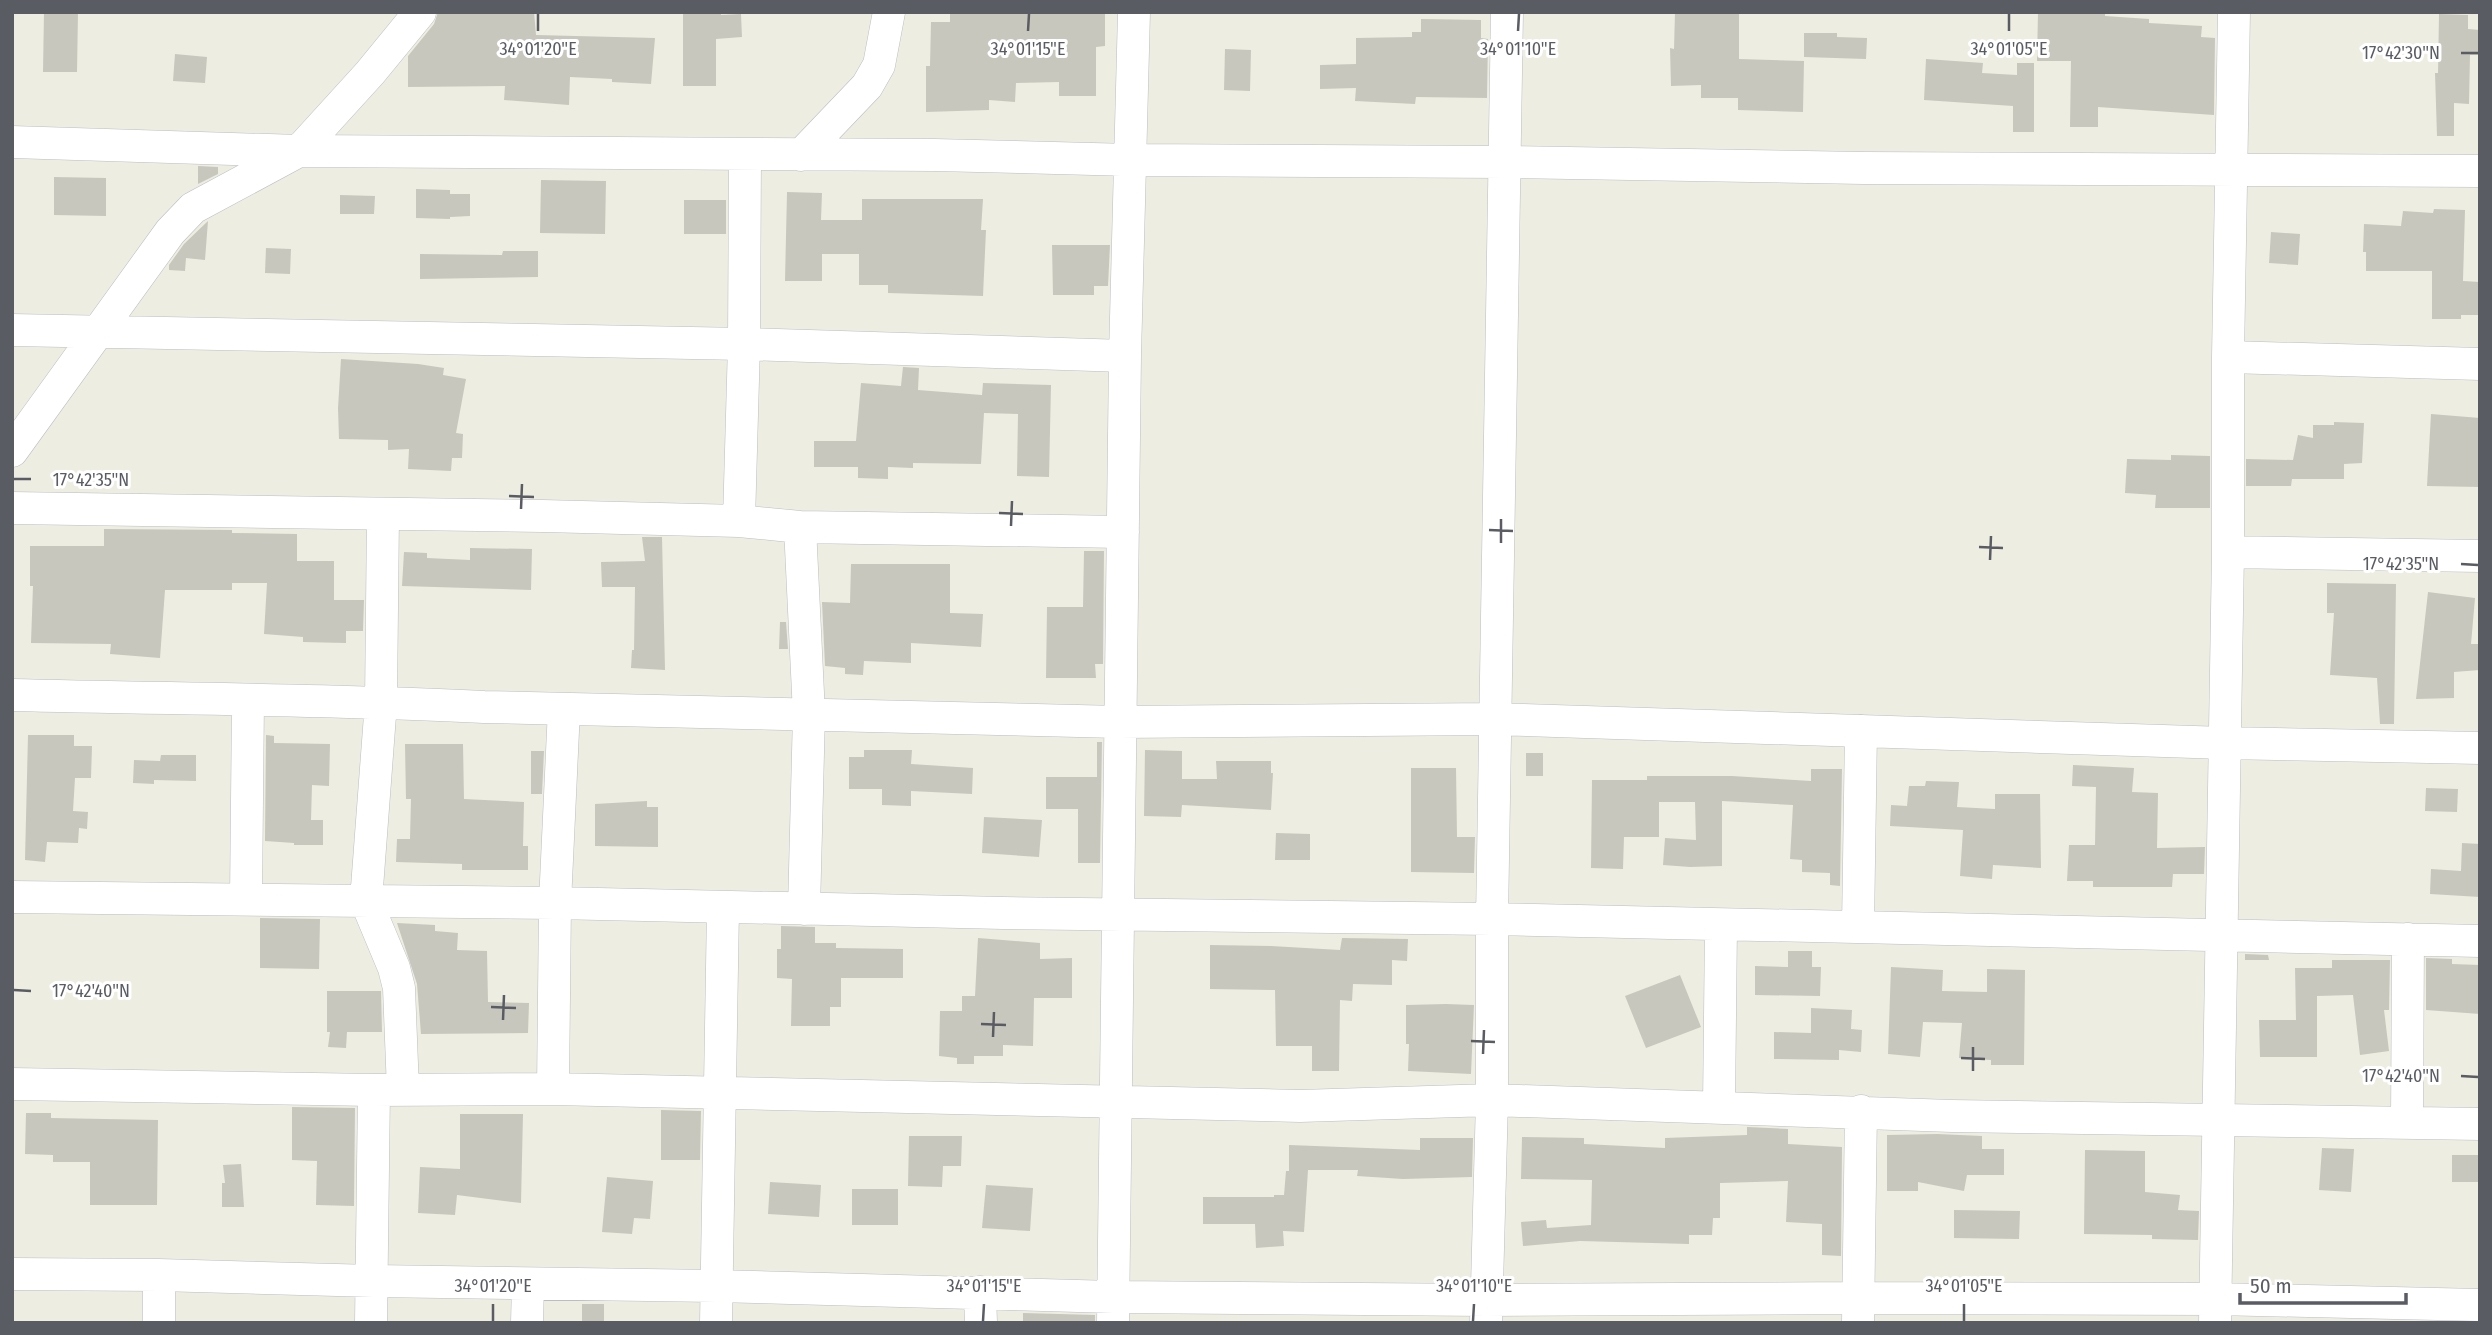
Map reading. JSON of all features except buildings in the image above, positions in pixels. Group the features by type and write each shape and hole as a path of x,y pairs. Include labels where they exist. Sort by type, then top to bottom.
{"street":[{"path":"12,451 170,232 193,208 299,150 370,74 420,12"},
{"path":"801,155 867,86 879,65 889,12"},
{"path":"1113,1310 1119,722 1134,12"},
{"path":"1486,1312 1492,1100 1492,919 1507,12"},
{"path":"2216,1311 2234,12"},
{"path":"12,142 299,150 1131,160 2232,172 2480,171"},
{"path":"739,521 745,155"},
{"path":"12,330 744,344 1125,356"},
{"path":"2228,357 2480,364"},
{"path":"12,508 268,510 739,521 800,527 1123,532"},
{"path":"371,1323 388,1090 400,988 366,901 381,702 383,514"},
{"path":"800,527 809,714 804,909"},
{"path":"2228,552 2480,556"},
{"path":"12,695 1119,722 1495,719 2225,743 2480,748"},
{"path":"246,900 248,701"},
{"path":"553,1089 555,903 564,709"},
{"path":"1858,927 1861,731"},
{"path":"12,897 1492,919 2480,941"},
{"path":"716,1323 723,908"},
{"path":"1719,1107 1721,926"},
{"path":"2407,1122 2408,939"},
{"path":"12,1084 388,1090 553,1089 1300,1106 1492,1100 1952,1116 2480,1124"},
{"path":"1858,1310 1861,1111"},
{"path":"12,1274 980,1292 1113,1310 2216,1311 2480,1305"},
{"path":"159,1275 159,1323"},
{"path":"527,1323 528,1284"},
{"path":"980,1292 981,1323"}]}
